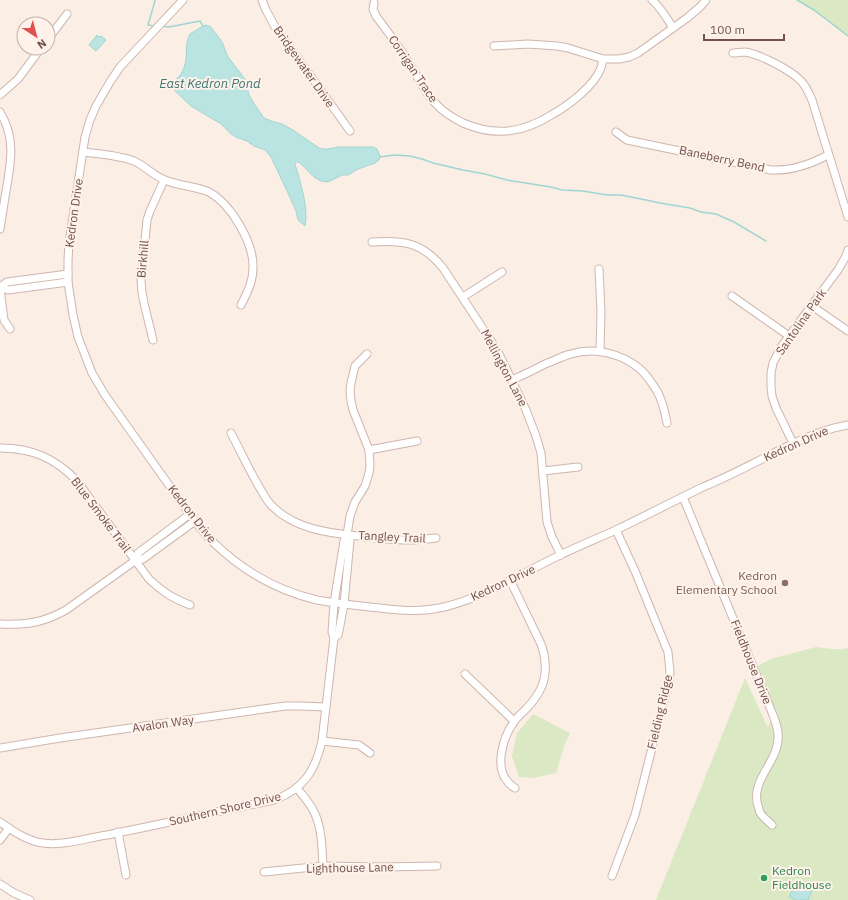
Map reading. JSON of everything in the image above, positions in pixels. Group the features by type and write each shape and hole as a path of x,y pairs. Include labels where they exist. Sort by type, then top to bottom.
{"street":[{"name":"Kedron Drive","path":"183,0 120,67 110,82 90,120 85,137 69,243 68,282 78,337 92,373 109,401 195,521 208,537 240,566 286,590 309,598 334,603 395,610 418,610 444,607 470,599 616,530 812,434 848,425"},
{"name":"Bridgewater Drive","path":"262,0 274,25 350,131"},
{"path":"652,0 673,28"},
{"path":"494,46 528,44 557,46 602,59 619,59 638,52 687,18 706,0"},
{"name":"Corrigan Trace","path":"374,3 373,10 376,16 403,54 426,92 437,106 448,115 473,127 489,131 502,132 535,125 556,113 583,92 600,69 602,59"},
{"path":"56,28 67,14"},
{"path":"732,53 745,52 780,66 793,74 804,85 812,100 848,217"},
{"path":"0,95 18,79 35,56"},
{"path":"0,112 8,127 11,150 10,172 0,229"},
{"name":"Baneberry Bend","path":"616,132 627,140 771,170 787,170 828,155"},
{"path":"83,152 128,159 139,164 164,180 208,192 222,201 233,214 247,241 253,260 251,281 247,295 241,306"},
{"name":"Birkhill","path":"154,340 144,303 141,280 147,220 164,180"},
{"name":"Mellington Lane","path":"372,242 397,241 409,243 420,247 429,253 443,268 463,297 500,356 532,423 536,436 541,453 547,522 552,537 561,555"},
{"name":"Santolina Park","path":"793,443 774,402 770,387 770,373 780,348 838,270 848,250"},
{"path":"599,269 601,311 600,351"},
{"path":"463,297 502,272"},
{"path":"0,288 8,282 68,274"},
{"path":"0,288 8,290 68,282"},
{"path":"0,288 4,320 10,329"},
{"path":"732,296 789,336"},
{"path":"812,306 848,331"},
{"path":"512,380 567,355 579,352 600,351 611,354 640,369 647,376 658,392 667,423"},
{"path":"347,535 350,516 355,502 365,486 370,466 369,450 353,410 350,391 355,366 367,354"},
{"name":"Tangley Trail","path":"231,433 254,478 271,505 285,516 303,526 347,535 388,539 408,540 436,538"},
{"path":"369,450 416,441"},
{"name":"Blue Smoke Trail","path":"0,448 12,448 29,451 45,457 69,472 149,579 159,589 168,595 190,605"},
{"path":"543,471 578,467"},
{"name":"Fieldhouse Drive","path":"683,497 773,715 778,731 776,750 756,790 756,803 761,814 772,825"},
{"path":"136,560 138,553 190,514"},
{"path":"0,624 27,624 55,617 136,560 143,559 195,521"},
{"name":"Fielding Ridge","path":"612,876 635,815 670,672 668,652 635,571 616,530"},
{"name":"Southern Shore Drive","path":"0,822 23,837 33,841 57,844 274,800 297,788 310,774 315,765 322,741 334,638 332,632 334,603 344,541 347,535"},
{"name":"Southern Shore Drive","path":"334,638 338,635 344,604 350,540 347,535"},
{"path":"510,580 541,644 545,660 544,680 539,692 532,702 514,721 503,743 501,764 505,778 509,784 515,788"},
{"path":"465,674 514,721"},
{"name":"Avalon Way","path":"0,748 285,706 326,707"},
{"path":"322,741 358,745 370,753"},
{"path":"297,788 312,808 318,822 321,837 323,866"},
{"path":"0,840 9,828"},
{"path":"118,832 126,875"},
{"name":"Lighthouse Lane","path":"264,872 323,866 436,866"},
{"path":"0,884 14,893 30,900"}],"green space":[{"path":"798,0 848,0 848,35"},
{"path":"816,647 836,649 848,648 848,900 656,900 745,678 768,728 774,707 757,666 771,659"},
{"path":"533,714 570,733 564,746 556,773 534,778 519,777 512,756 517,733"}],"water":[{"name":"East Kedron Pond","path":"206,25 211,27 222,42 228,57 245,79 249,95 264,118 282,124 322,149 341,147 373,147 377,149 380,156 379,160 375,163 358,169 348,175 342,175 326,182 314,177 299,162 296,162 295,164 305,203 305,226 298,220 296,211 288,193 271,157 265,150 254,146 230,133 221,124 191,106 172,88 171,85 181,74 184,68 187,42 190,34"},
{"path":"97,35 106,40 96,51 89,45"},
{"path":"795,884 812,891 808,900 796,900 789,897"}],"waterway":[{"path":"154,0 155,1 148,25 154,26"},
{"path":"797,0 814,10 848,36"},
{"path":"162,26 169,27 200,21 203,26"},
{"path":"380,157 394,155 410,156 433,163 507,180 562,190 621,195 690,208 701,212 716,214 734,222 766,241"}],"place":[{"name":"Kedron Elementary School","path":"785,583"},
{"name":"Kedron Fieldhouse","path":"764,878"}]}
